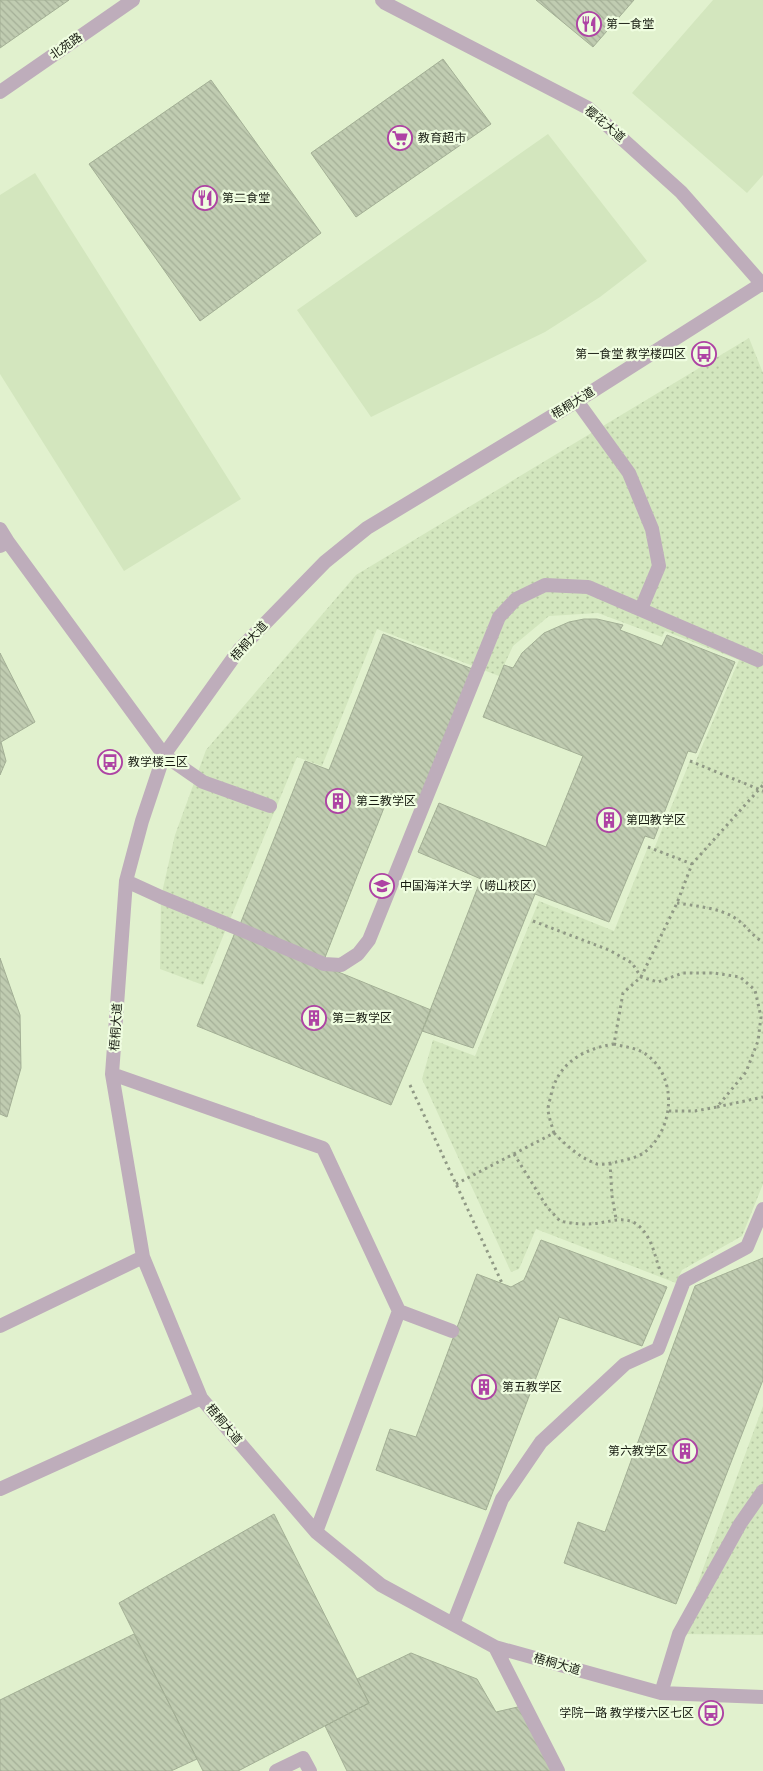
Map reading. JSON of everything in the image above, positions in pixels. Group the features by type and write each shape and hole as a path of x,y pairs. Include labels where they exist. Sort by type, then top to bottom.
{"lane":[{"name":"北苑路","path":"0,92 133,0"},
{"name":"樱花大道","path":"382,0 385,4 588,108 681,192 763,284"},
{"name":"梧桐大道","path":"763,284 577,401 367,528 325,562 239,650 164,755 142,821 126,881 112,1074 142,1257 201,1398 316,1532 381,1585 495,1646 661,1693 763,1697"},
{"path":"577,401 629,473 652,529 659,566 641,610"},
{"path":"0,529 4,544 164,755 203,782 270,806"},
{"path":"126,881 324,964 341,965 358,954 369,940 499,617 516,600 545,585 588,587 758,660"},
{"path":"112,1074 323,1148 399,1311 452,1331"},
{"path":"453,1624 502,1499 541,1442 625,1364 658,1349 684,1282 747,1247 763,1209"},
{"path":"0,1326 142,1257"},
{"path":"316,1532 399,1311"},
{"path":"0,1489 201,1398"},
{"path":"661,1693 679,1634 740,1524 763,1491"},
{"path":"495,1646 558,1771"},
{"path":"276,1771 303,1758 310,1771"}],"path":[{"path":"690,761 761,790"},
{"path":"614,1044 623,993 641,977 677,902 692,864 761,790 763,784"},
{"path":"648,847 692,864"},
{"path":"677,902 713,909 735,918 756,938 763,942"},
{"path":"533,921 608,950 632,963 641,977 658,982 683,973 714,973 740,976 756,990 761,1016 758,1041 746,1072 717,1107"},
{"path":"614,1044 634,1049 647,1055 661,1070 668,1088 669,1111 660,1135 645,1152 629,1159 600,1164 583,1158 568,1148 554,1133 548,1108 554,1081 567,1064 583,1053 614,1044"},
{"path":"410,1085 502,1283"},
{"path":"669,1111 695,1112 763,1097"},
{"path":"456,1184 554,1133"},
{"path":"514,1154 547,1207 560,1221 588,1224 616,1219 627,1220 638,1225 648,1236 665,1279 682,1286"},
{"path":"610,1163 612,1196 616,1219"}],"shaded area":[{"name":"中国海洋大学（崂山校区）","path":"0,0 763,0 763,1771 0,1771"},
{"path":"713,0 763,0 763,175 747,193 632,93"},
{"path":"548,134 647,261 600,297 545,332 371,417 297,310"},
{"path":"35,173 241,499 124,571 0,374 0,195"},
{"path":"749,338 763,373 763,1184 742,1236 682,1270 676,1283 536,1229 519,1269 511,1272 422,1079 433,1040 475,1056 539,901 614,931 648,847 654,849 690,761 695,763 739,660 665,631 662,637 598,613 549,616 513,646 499,676 377,629 322,766 297,757 203,985 160,969 161,897 175,835 206,750 356,575"},
{"path":"763,1406 763,1635 679,1634"}],"building":[{"path":"0,0 69,0 0,48"},
{"name":"第一食堂","path":"536,0 634,0 593,47"},
{"name":"教育超市","path":"443,59 491,124 356,217 311,153"},
{"name":"第二食堂","path":"211,80 321,233 200,321 89,164"},
{"name":"第四教学区","path":"597,619 623,625 620,630 662,646 667,635 735,662 696,753 688,751 654,839 645,836 609,922 535,894 473,1048 422,1031 481,879 418,852 439,803 546,847 583,756 483,717 504,665 513,668 522,653 544,633 569,622"},
{"name":"第三教学区","path":"383,634 475,670 420,807 389,795 324,960 239,927 305,761 329,770"},
{"path":"0,653 35,722 1,742 6,761 0,775"},
{"name":"第二教学区","path":"236,930 431,1010 391,1105 197,1026"},
{"path":"0,958 20,1015 21,1068 7,1117 0,1114"},
{"name":"第五教学区","path":"541,1240 667,1287 642,1346 559,1317 486,1510 376,1470 390,1429 416,1437 477,1274 511,1287 524,1280"},
{"name":"第六教学区","path":"763,1258 763,1380 676,1604 564,1563 578,1522 605,1532 695,1286"},
{"path":"274,1514 369,1703 238,1771 203,1771 119,1603"},
{"path":"134,1634 197,1759 171,1771 0,1771 0,1700"},
{"path":"411,1653 477,1679 496,1712 522,1706 554,1771 347,1771 325,1726 369,1703 357,1679"}],"place":[{"name":"第一食堂","path":"589,24"},
{"name":"教育超市","path":"400,138"},
{"name":"第二食堂","path":"205,198"},
{"name":"第一食堂 教学楼四区","path":"704,354"},
{"name":"教学楼三区","path":"110,762"},
{"name":"第三教学区","path":"338,801"},
{"name":"第四教学区","path":"609,820"},
{"name":"中国海洋大学（崂山校区）","path":"382,886"},
{"name":"第二教学区","path":"314,1018"},
{"name":"第五教学区","path":"484,1387"},
{"name":"第六教学区","path":"685,1451"},
{"name":"学院一路 教学楼六区七区","path":"711,1713"}]}
